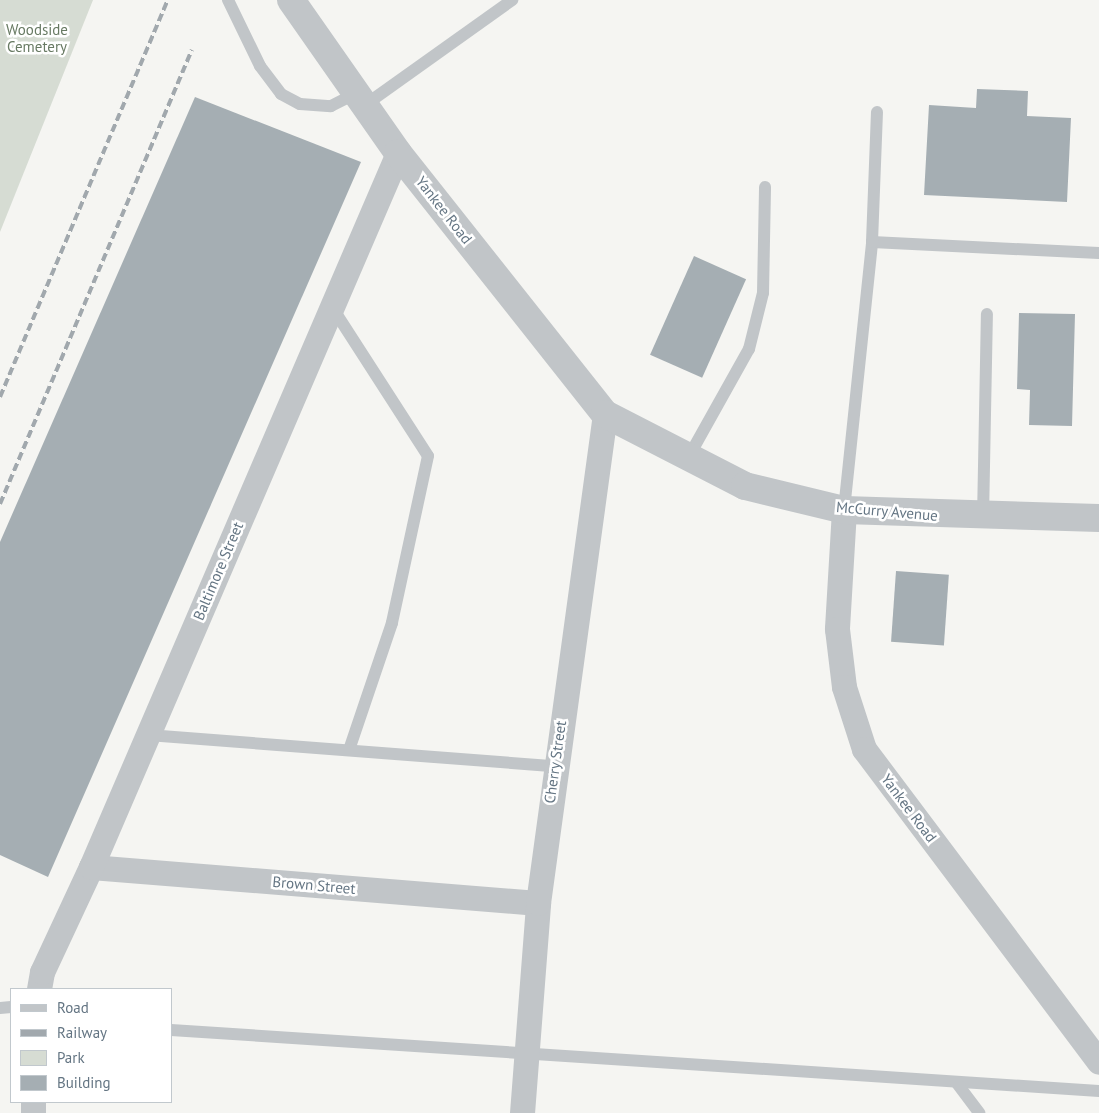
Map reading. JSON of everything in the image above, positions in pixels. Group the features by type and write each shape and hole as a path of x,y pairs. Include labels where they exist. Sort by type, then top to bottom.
{"street":[{"name":"Yankee Road","path":"291,0 398,152 605,414"},
{"name":"Baltimore Street","path":"39,988 42,972 91,867 398,152"},
{"name":"McCurry Avenue","path":"605,414 745,486 844,510 983,518 1097,515"},
{"name":"Cherry Street","path":"522,1113 524,1055 538,903 554,766 605,414"},
{"name":"Yankee Road","path":"844,510 837,629 844,687 864,749 1096,1053"},
{"name":"Brown Street","path":"91,867 538,903"}],"lane":[{"path":"228,0 260,66 281,94 300,104 331,106 361,99 512,0"},
{"path":"844,510 872,242 877,112"},
{"path":"688,458 750,349 763,293 765,188"},
{"path":"872,242 1099,253"},
{"path":"332,306 428,456 392,622 349,750"},
{"path":"983,518 987,314"},
{"path":"148,735 554,766"},
{"path":"172,1030 524,1055 1099,1091"},
{"path":"956,1082 979,1113"}],"green space":[{"name":"Woodside Cemetery","path":"0,0 93,0 0,232"}],"building":[{"path":"977,89 1028,91 1027,116 1071,118 1067,202 924,195 929,105 976,108"},
{"path":"195,97 361,162 48,877 0,855 0,542"},
{"path":"694,256 746,279 702,378 650,355"},
{"path":"1019,313 1075,314 1072,426 1029,425 1030,390 1017,389"},
{"path":"896,571 949,575 944,646 891,642"}],"railway":[{"path":"0,397 168,0"},
{"path":"0,504 192,50"}]}
